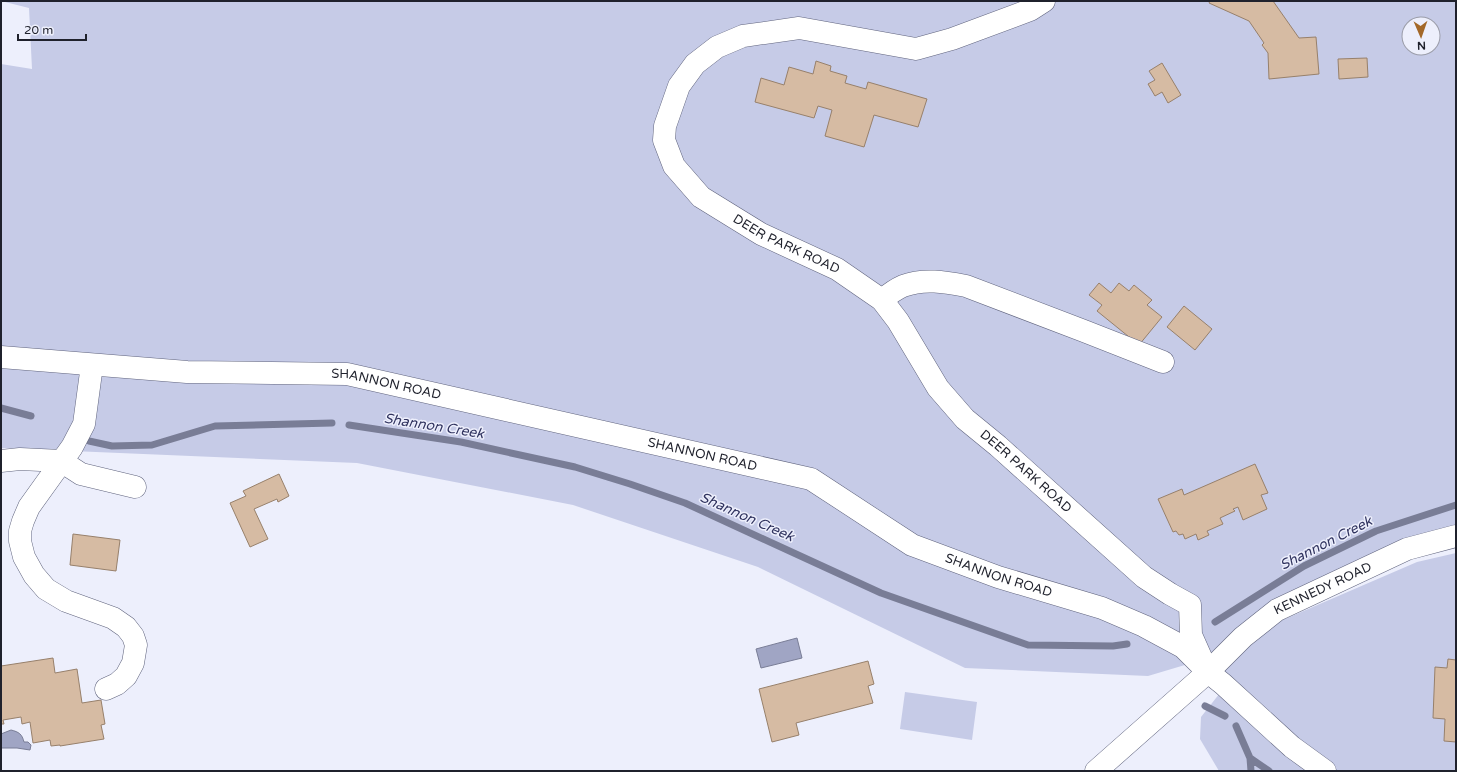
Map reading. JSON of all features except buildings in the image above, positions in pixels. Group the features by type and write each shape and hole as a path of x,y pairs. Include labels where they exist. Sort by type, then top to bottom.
{"street":[{"name":"DEER PARK ROAD","path":"1044,1 1030,10 952,40 916,49 799,28 743,36 717,47 695,64 679,86 665,126 664,140 674,166 701,197 761,234 837,269 882,300 898,321 938,388 965,419 1004,451 1144,577 1190,605 1191,635 1208,672"},
{"path":"882,300 902,286 929,280 966,286 1163,362"},
{"name":"SHANNON ROAD","path":"1,357 187,372 347,374 811,479 912,545 998,576 1102,608 1144,626 1183,647 1208,672 1292,747 1325,771"},
{"path":"92,365 84,424 72,447 29,508 23,520 20,531 20,541 24,557 34,575 46,589 66,601 113,618 126,627 133,636 136,645 133,663 126,676 117,684 106,689"},
{"path":"1,461 20,459 61,461 80,474 135,487"},
{"name":"KENNEDY ROAD","path":"1096,771 1208,672 1243,637 1277,610 1407,549 1456,536"}],"shaded area":[{"path":"1,1 1456,1 1456,526 1276,600 1285,619 1417,562 1456,553 1456,771 1219,771 1200,739 1201,717 1231,679 1205,659 1148,676 965,668 758,567 573,505 357,463 1,448 1,64 32,69 29,8"},
{"path":"797,638 802,658 761,668 756,649"},
{"path":"905,692 977,702 972,740 900,729"},
{"path":"11,730 20,734 24,742 28,742 31,745 30,750 1,748 1,734"}],"waterway":[{"name":"Shannon Creek","path":"1,408 31,416"},
{"name":"Shannon Creek","path":"89,441 112,446 152,445 215,426 332,423"},
{"name":"Shannon Creek","path":"349,425 461,442 575,467 630,484 685,503 881,593 1028,645 1113,646 1127,644"},
{"name":"Shannon Creek","path":"1215,622 1304,566 1376,531 1456,505"},
{"path":"1205,706 1225,716"},
{"path":"1236,726 1250,758 1251,771"},
{"path":"1250,758 1269,771"}]}
